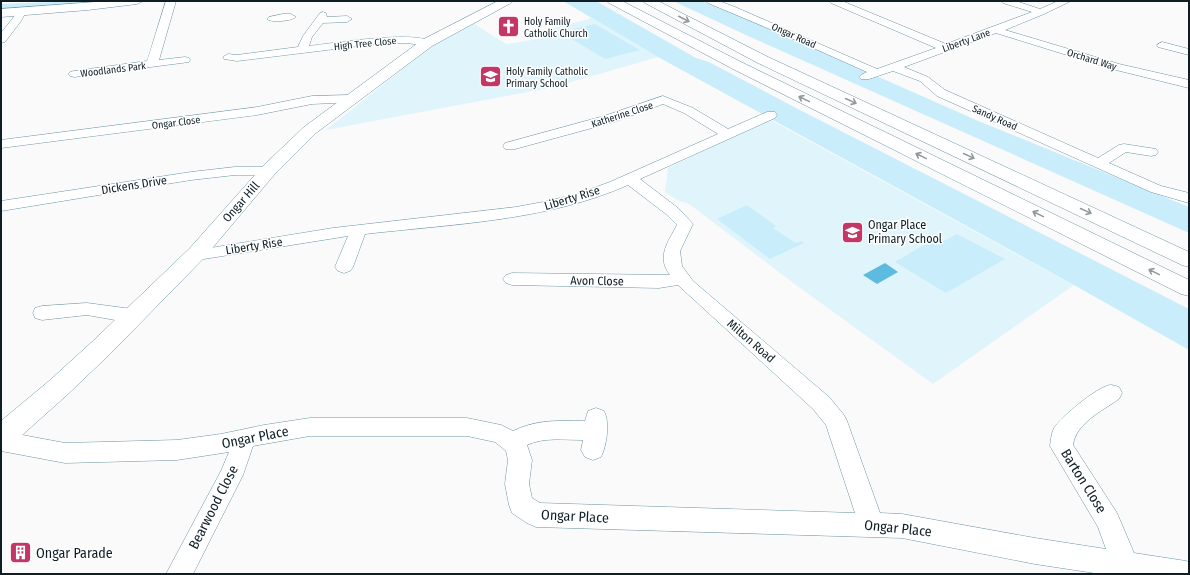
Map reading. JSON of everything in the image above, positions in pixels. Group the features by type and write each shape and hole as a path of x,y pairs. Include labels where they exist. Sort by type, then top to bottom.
{"main road":[{"path":"1,13 137,1"},
{"name":"Ongar Hill","path":"1,437 58,388 197,253 268,171 310,130 427,43 507,1"},
{"path":"613,1 738,66 1189,289"},
{"path":"649,1 763,60 1189,260"}],"street":[{"name":"Woodlands Park","path":"152,64 171,1"},
{"name":"Ongar Road","path":"711,1 742,12 789,32 877,73"},
{"path":"834,1 946,48"},
{"path":"1006,1 1041,12"},
{"name":"Liberty Lane","path":"865,77 995,30 1066,1"},
{"path":"272,19 287,17 286,6"},
{"path":"1,40 18,19 21,12"},
{"path":"303,50 303,44 306,37 322,18 347,19"},
{"name":"Orchard Way","path":"995,30 1116,67 1189,84"},
{"name":"High Tree Close","path":"228,56 237,58 384,40 407,40 427,43"},
{"path":"1162,45 1189,52"},
{"name":"Woodlands Park","path":"74,74 185,60"},
{"name":"Sandy Road","path":"894,67 924,79 941,93 1156,189 1189,198"},
{"name":"Ongar Close","path":"1,144 257,111 312,100 351,99"},
{"name":"Katherine Close","path":"511,146 609,119 663,100 686,109 727,134"},
{"name":"Liberty Rise","path":"197,253 204,254 359,230 516,212 544,207 582,197 629,178 771,115"},
{"path":"1099,163 1124,148 1151,152"},
{"name":"Dickens Drive","path":"1,206 191,176 235,171 268,171"},
{"name":"Milton Road","path":"629,178 672,211 685,224 672,251 673,267 687,285 821,403 836,421 871,524"},
{"path":"344,267 359,230"},
{"name":"Avon Close","path":"512,279 659,282 672,281 682,278"},
{"path":"42,313 87,309 132,316"},
{"name":"Barton Close","path":"1111,393 1078,416 1063,433 1061,446 1108,521 1126,565"},
{"name":"Ongar Place","path":"1,441 65,453 177,450 221,444 264,434 310,427 467,427 501,434 516,446 520,460 517,484 521,505 536,515 902,526 1035,550 1186,574"},
{"path":"512,442 532,432 538,431 550,430 594,433"},
{"name":"Bearwood Close","path":"179,574 231,475 241,450 243,439"}],"shaded area":[{"path":"115,1 1,10 1,4"},
{"path":"563,1 596,1 696,58 709,62 1189,309 1189,350 1074,285 658,57"},
{"path":"673,1 701,1 741,16 976,120 1189,207 1189,233 746,35"},
{"name":"Holy Family Catholic Primary School","path":"592,18 658,57 554,87 326,130 430,47 473,23 506,44 545,38 547,30"},
{"path":"595,24 640,50 605,59 560,32"},
{"name":"Ongar Place Primary School","path":"769,119 1074,285 933,384 796,285 689,204 677,200 665,192 668,168"},
{"path":"747,205 776,226 773,228 796,243 801,241 804,243 770,259 717,219"},
{"path":"957,234 1005,259 946,293 895,262 937,237 944,241"}],"water":[{"path":"885,263 898,272 877,284 863,275"}],"place":[{"name":"Holy Family Catholic Church","path":"508,27"},
{"name":"Holy Family Catholic Primary School","path":"491,77"},
{"name":"Ongar Place Primary School","path":"852,232"},
{"name":"Ongar Parade","path":"20,553"}]}
